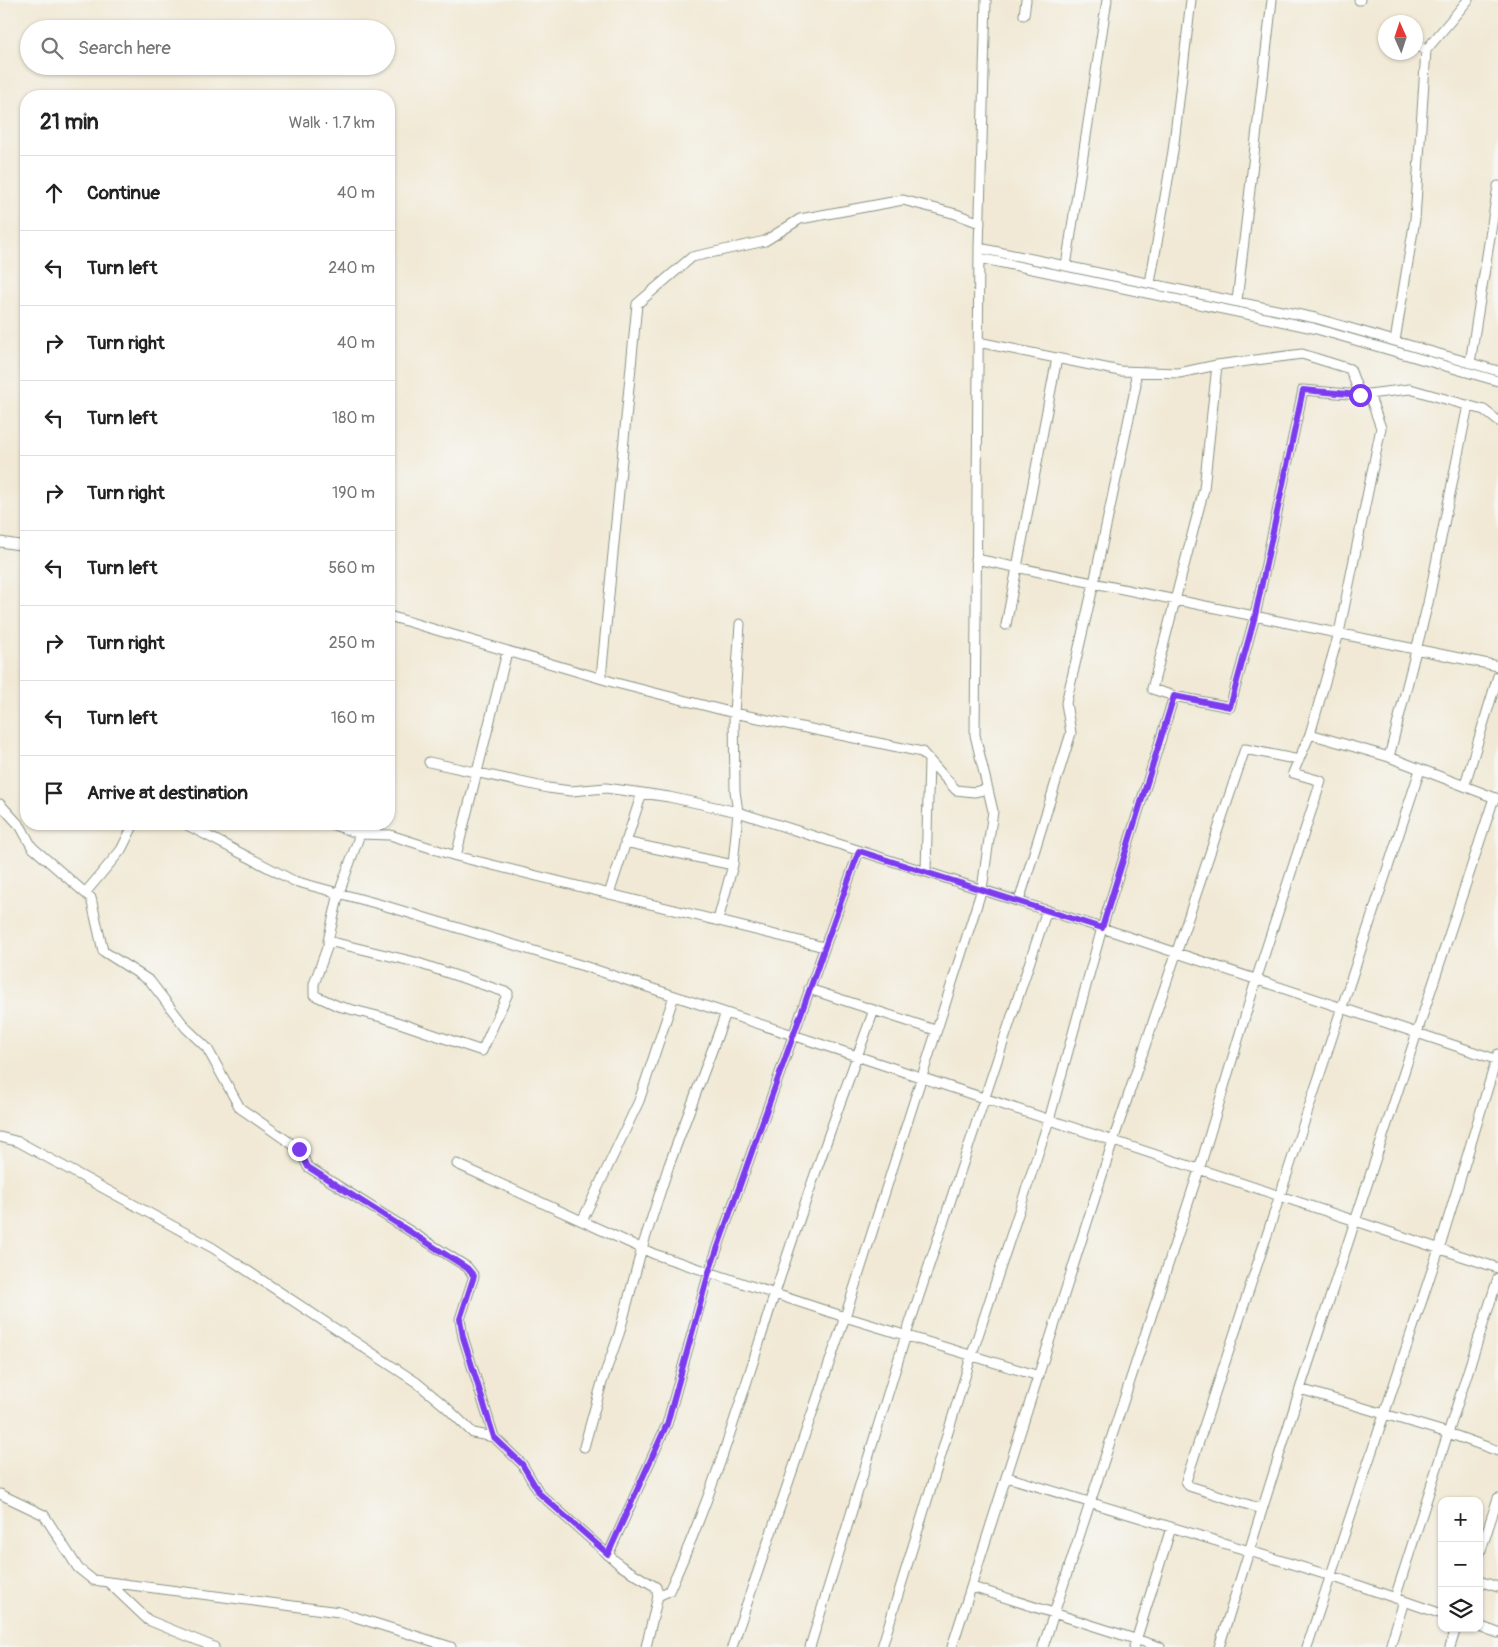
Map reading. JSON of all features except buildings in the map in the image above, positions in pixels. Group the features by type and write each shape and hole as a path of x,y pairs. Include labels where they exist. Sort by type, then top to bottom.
{"street":[{"path":"732,1647 845,1317 935,1030 982,889 993,811 975,736 979,248 986,0"},
{"path":"1024,15 1026,0"},
{"path":"1066,266 1107,0"},
{"path":"1150,283 1173,151 1191,0"},
{"path":"1237,301 1272,0"},
{"path":"1395,341 1415,219 1426,50 1468,0"},
{"path":"1470,363 1498,186"},
{"path":"601,678 636,304 692,257 765,241 800,219 903,200 956,214 980,223"},
{"path":"979,248 1315,318 1498,371"},
{"path":"979,258 1313,328 1498,382"},
{"path":"978,342 1120,371 1135,372 1179,372 1302,354 1350,369 1381,428 1339,633 1310,734 1293,772 1321,781 1256,980 1199,1170 1043,1647"},
{"path":"1006,625 1057,358"},
{"path":"1217,365 1204,489 1152,689 1174,696 1230,707 1255,616 1303,390 1364,394 1410,389 1484,410 1498,421"},
{"path":"1019,901 1071,733 1066,703 1094,583 1136,385 1135,372"},
{"path":"1389,757 1428,603 1468,405"},
{"path":"0,542 20,545"},
{"path":"976,559 1498,666"},
{"path":"395,618 507,652 734,713 922,752 956,790 974,792 988,789"},
{"path":"718,920 733,866 738,812 735,791 734,713 740,624"},
{"path":"456,856 507,652"},
{"path":"1465,784 1498,676"},
{"path":"882,1647 972,1354 1049,1120 1102,928 1174,696"},
{"path":"1219,1647 1300,1389 1357,1222 1417,1033 1496,798 1465,784 1420,770 1389,757 1310,734"},
{"path":"952,1647 1113,1142 1245,749 1299,760"},
{"path":"926,871 929,760"},
{"path":"429,762 571,791 606,788 669,796 738,812 1176,952 1342,1010 1498,1058 1439,1249 1307,1647"},
{"path":"1262,1509 1189,1486 1186,1481 1420,770"},
{"path":"610,894 642,793"},
{"path":"0,804 20,826"},
{"path":"23,830 32,847 91,898 103,951 150,981 186,1028 207,1048 240,1108 299,1149 308,1167 467,1268 474,1276 460,1319 461,1328 494,1437 522,1464 540,1494 608,1554 656,1587 658,1596 646,1647"},
{"path":"85,893 121,850 131,830"},
{"path":"196,830 294,881 580,965 1498,1268"},
{"path":"348,830 360,834 390,835 456,856 824,947"},
{"path":"329,942 415,962 508,993 482,1051 385,1018 338,1006 314,995 314,984 329,942 339,893 360,834"},
{"path":"625,842 733,866"},
{"path":"608,1554 667,1424 709,1272 859,851"},
{"path":"810,1647 906,1335 1047,910"},
{"path":"809,989 935,1030"},
{"path":"582,1221 639,1101 674,996"},
{"path":"658,1596 669,1591 686,1555 723,1456 775,1293 874,1010"},
{"path":"584,1447 603,1379 619,1334 642,1248 669,1165 726,1013"},
{"path":"0,1137 19,1142 213,1248 416,1382 473,1433 494,1437"},
{"path":"457,1164 642,1248 845,1317 972,1354 1039,1376"},
{"path":"1395,1598 1498,1278"},
{"path":"1300,1389 1448,1433 1498,1451"},
{"path":"1007,1477 1330,1576 1438,1613"},
{"path":"0,1494 44,1515 78,1568 93,1580 339,1612 451,1647"},
{"path":"1483,1544 1498,1498"},
{"path":"1135,1644 1171,1528"},
{"path":"1483,1582 1498,1586"},
{"path":"109,1583 148,1620 214,1647"},
{"path":"972,1587 1054,1613 1135,1644 1160,1647"},
{"path":"1390,1647 1404,1601"},
{"path":"1483,1627 1498,1633"},
{"path":"1450,1647 1455,1632"}],"route":[{"path":"299,1149 308,1167 467,1268 474,1276 460,1319 463,1337 494,1437 522,1464 540,1494 608,1554 667,1424 709,1272 844,894 852,865 859,851 1102,928 1174,696 1230,707 1255,616 1303,390 1360,395"}]}
